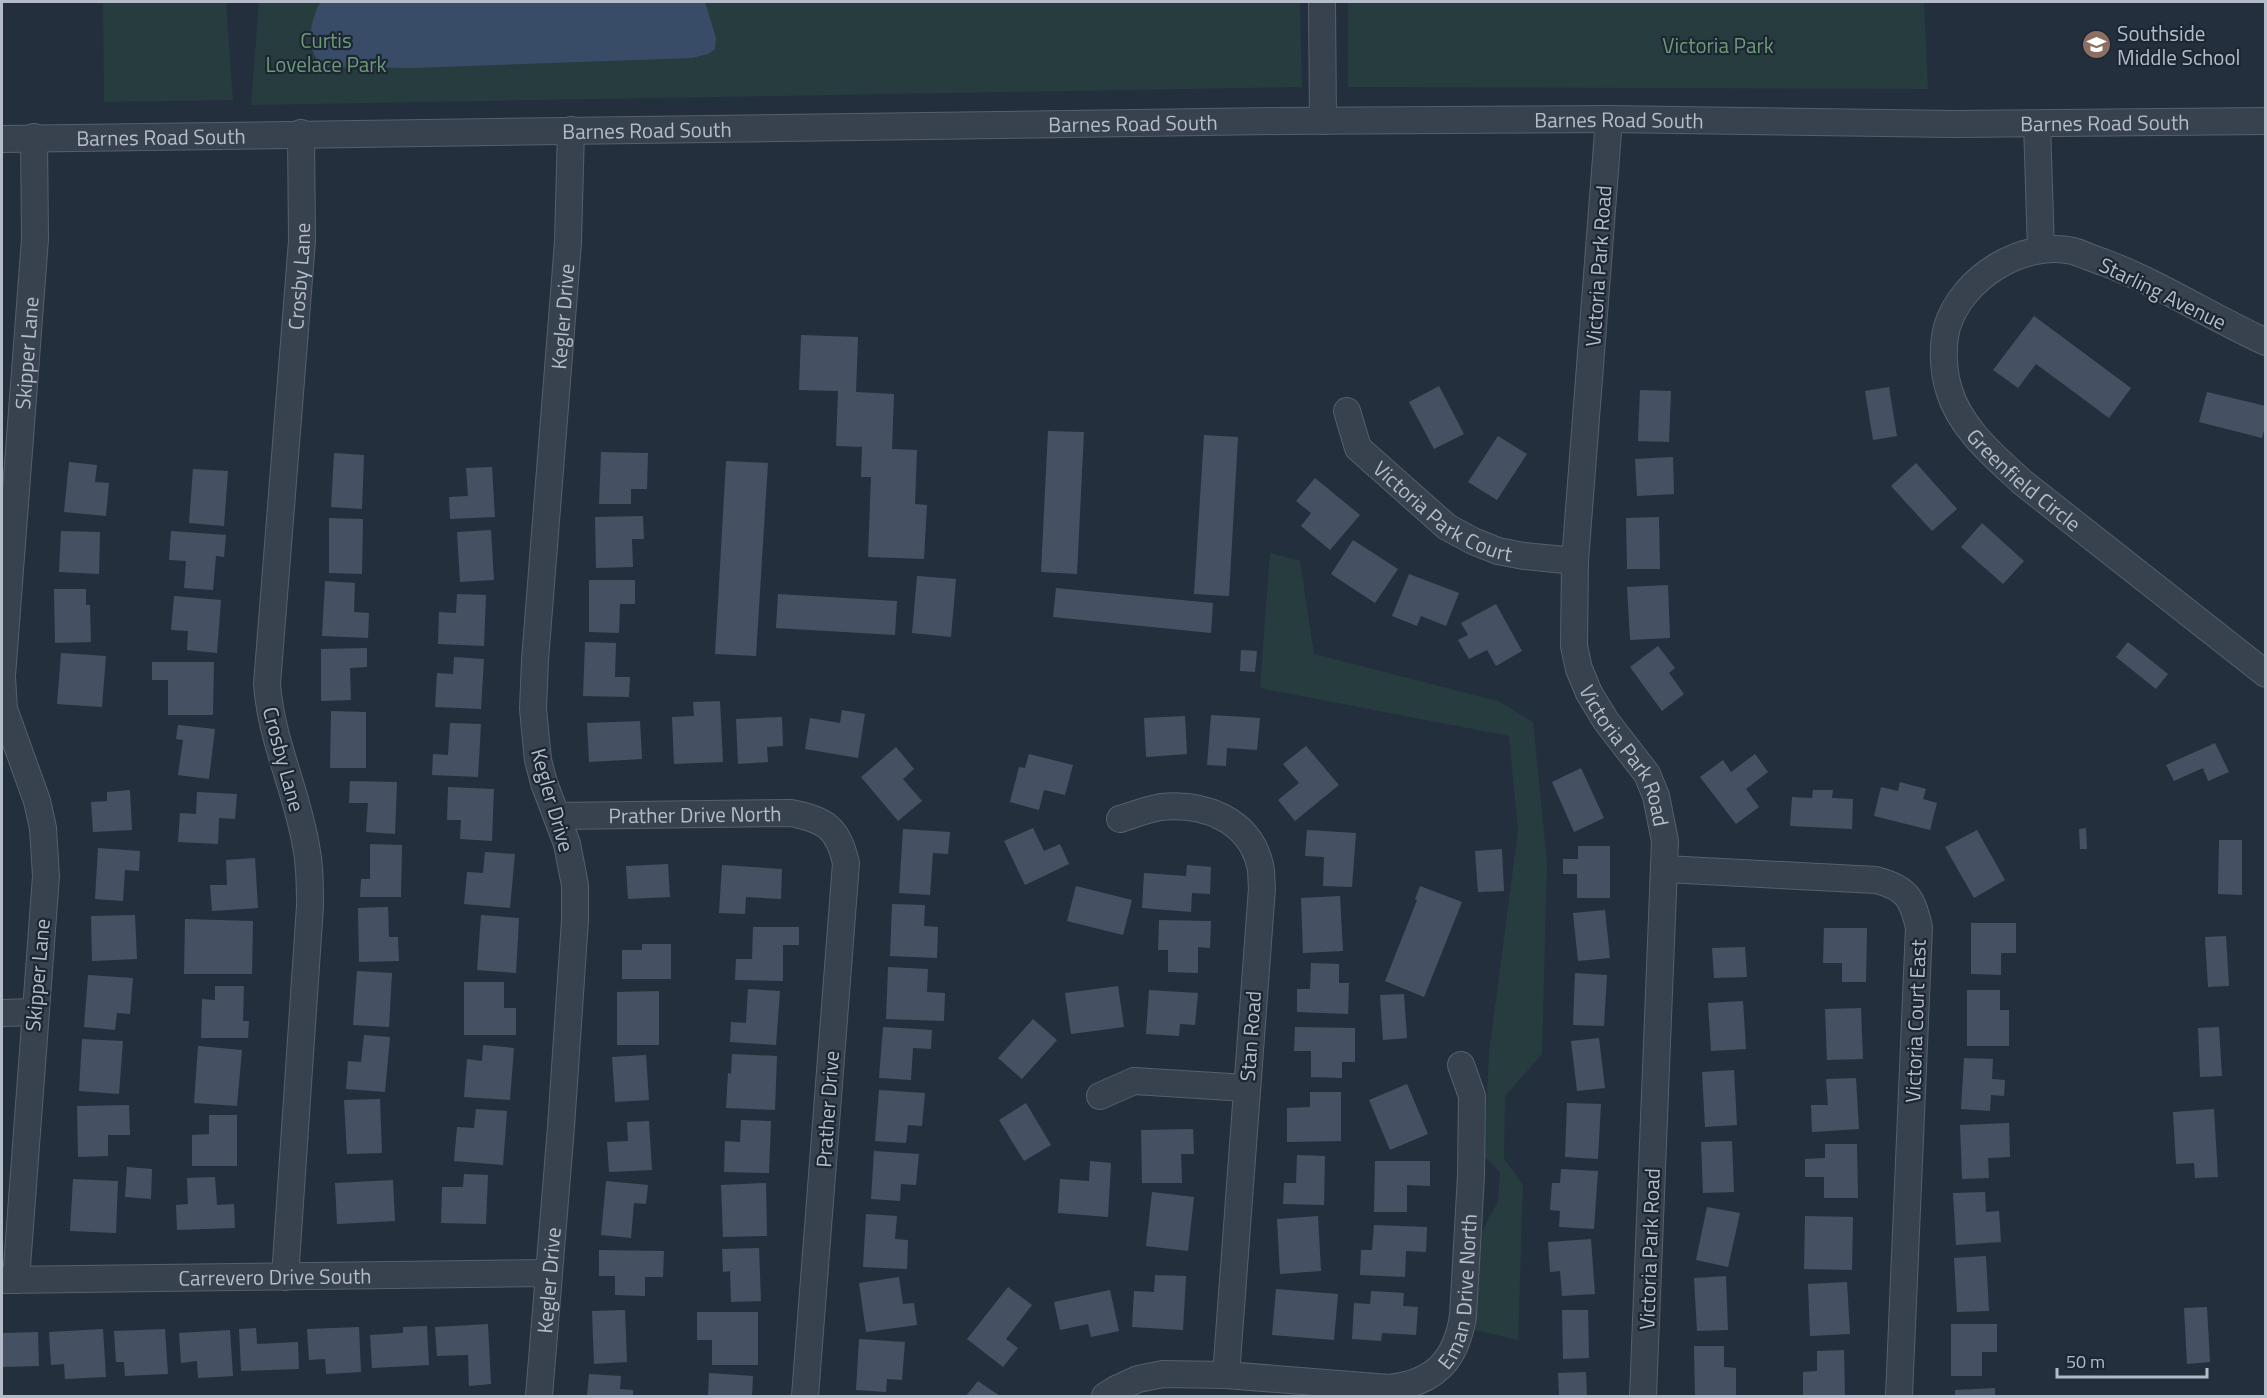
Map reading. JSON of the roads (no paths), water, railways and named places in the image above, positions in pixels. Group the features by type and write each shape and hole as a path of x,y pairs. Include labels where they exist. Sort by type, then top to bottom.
{"street":[{"path":"1322,2 1323,121"},
{"name":"Barnes Road South","path":"2,139 301,133 1323,121 1609,119 1848,124 2037,124 2265,121"},
{"name":"Victoria Park Road","path":"1609,119 1575,561 1574,646 1579,669 1589,693 1606,721 1647,774 1656,796 1665,841 1643,1396"},
{"path":"2037,124 2041,250"},
{"name":"Kegler Drive","path":"539,1396 575,920 575,885 567,844 544,783 538,760 533,708 568,242 571,130"},
{"name":"Crosby Lane","path":"285,1277 310,906 310,874 300,818 274,731 267,684 302,241 301,133"},
{"name":"Skipper Lane","path":"9,1280 46,876 43,828 37,801 4,709 2,676 34,239 34,138"},
{"name":"Starling Avenue","path":"2041,250 2072,251 2131,272 2265,342"},
{"name":"Greenfield Circle","path":"2041,250 2025,253 1986,274 1967,291 1954,310 1947,328 1944,346 1945,370 1950,392 1962,418 1991,453 2022,482 2265,674"},
{"name":"Victoria Park Court","path":"1347,411 1358,448 1448,527 1473,541 1498,551 1575,561"},
{"name":"Stan Road","path":"1120,819 1159,807 1192,807 1219,814 1239,826 1251,843 1260,865 1262,888 1226,1375"},
{"name":"Prather Drive North","path":"557,816 791,813 811,816 829,826"},
{"name":"Prather Drive","path":"805,1396 846,863 841,842 829,826"},
{"name":"Victoria Court East","path":"1665,869 1876,880 1893,884 1906,894 1914,906 1919,927 1899,1396"},
{"path":"2,1013 34,1012"},
{"name":"Eman Drive North","path":"1105,1396 1138,1379 1162,1374 1226,1375 1389,1388 1409,1386 1428,1377 1443,1365 1454,1350 1461,1333 1463,1316 1471,1175 1472,1096 1461,1065"},
{"path":"1100,1096 1134,1081 1246,1088"},
{"name":"Carrevero Drive South","path":"9,1280 549,1273"}],"water":[{"path":"322,2 705,2 716,38 715,49 708,54 692,58 414,68 322,67 315,56 310,39 313,20"}],"place":[{"name":"Southside Middle School","path":"2096,45"}],"park label":[{"name":"Victoria Park","path":"1718,45"},
{"name":"Curtis Lovelace Park","path":"326,52"}]}
